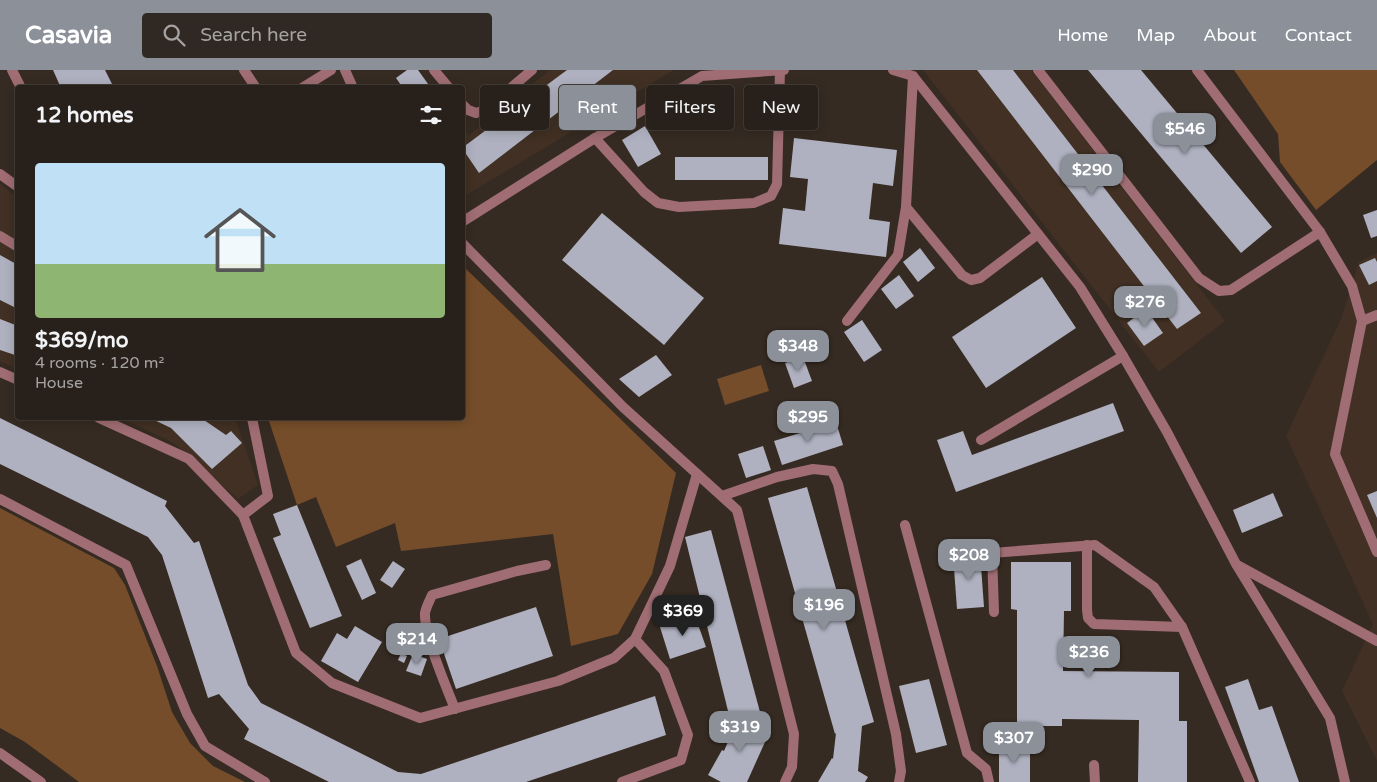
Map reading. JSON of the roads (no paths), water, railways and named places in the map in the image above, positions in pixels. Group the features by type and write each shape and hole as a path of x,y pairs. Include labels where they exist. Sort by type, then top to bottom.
{"street":[{"path":"12,70 20,85"},
{"path":"244,70 254,85"},
{"path":"307,85 331,70"},
{"path":"345,70 352,85"},
{"path":"434,70 446,85"},
{"path":"465,107 476,113 484,110 532,70"},
{"path":"595,138 644,192 658,203 679,206 754,204 771,196 777,184 780,70"},
{"path":"465,220 595,138 702,76 784,70"},
{"path":"893,70 914,76 1080,287 1167,432 1236,564 1330,718 1345,782"},
{"path":"1038,70 1199,278 1219,291 1230,290 1320,232"},
{"path":"1197,70 1320,232 1352,286 1362,321 1335,454 1377,552"},
{"path":"847,320 898,255 906,207 914,76"},
{"path":"0,174 15,184"},
{"path":"906,207 962,275 971,280 980,278 1038,234"},
{"path":"0,236 15,245"},
{"path":"465,246 612,395 737,510 794,734 792,767 785,782"},
{"path":"1362,321 1377,315"},
{"path":"981,440 1123,356"},
{"path":"0,372 15,379"},
{"path":"103,420 189,459 242,515 296,653 332,683 420,718 558,681 614,658 635,639 670,566 697,474"},
{"path":"242,515 268,496 252,420"},
{"path":"722,496 777,477 813,469 832,471 838,484 896,734 901,771 899,782"},
{"path":"0,499 126,564 187,714 205,746 265,782"},
{"path":"904,525 967,753 986,768 989,782"},
{"path":"994,612 992,552 1095,544 1154,587 1182,627 1250,782"},
{"path":"1087,545 1087,610 1088,618 1094,624 1182,627"},
{"path":"1236,564 1377,641"},
{"path":"455,709 427,624 425,612 432,595 517,571 546,565"},
{"path":"622,782 681,760 688,735 664,671 635,639"},
{"path":"0,752 41,782"},
{"path":"1094,766 1095,782"}]}
